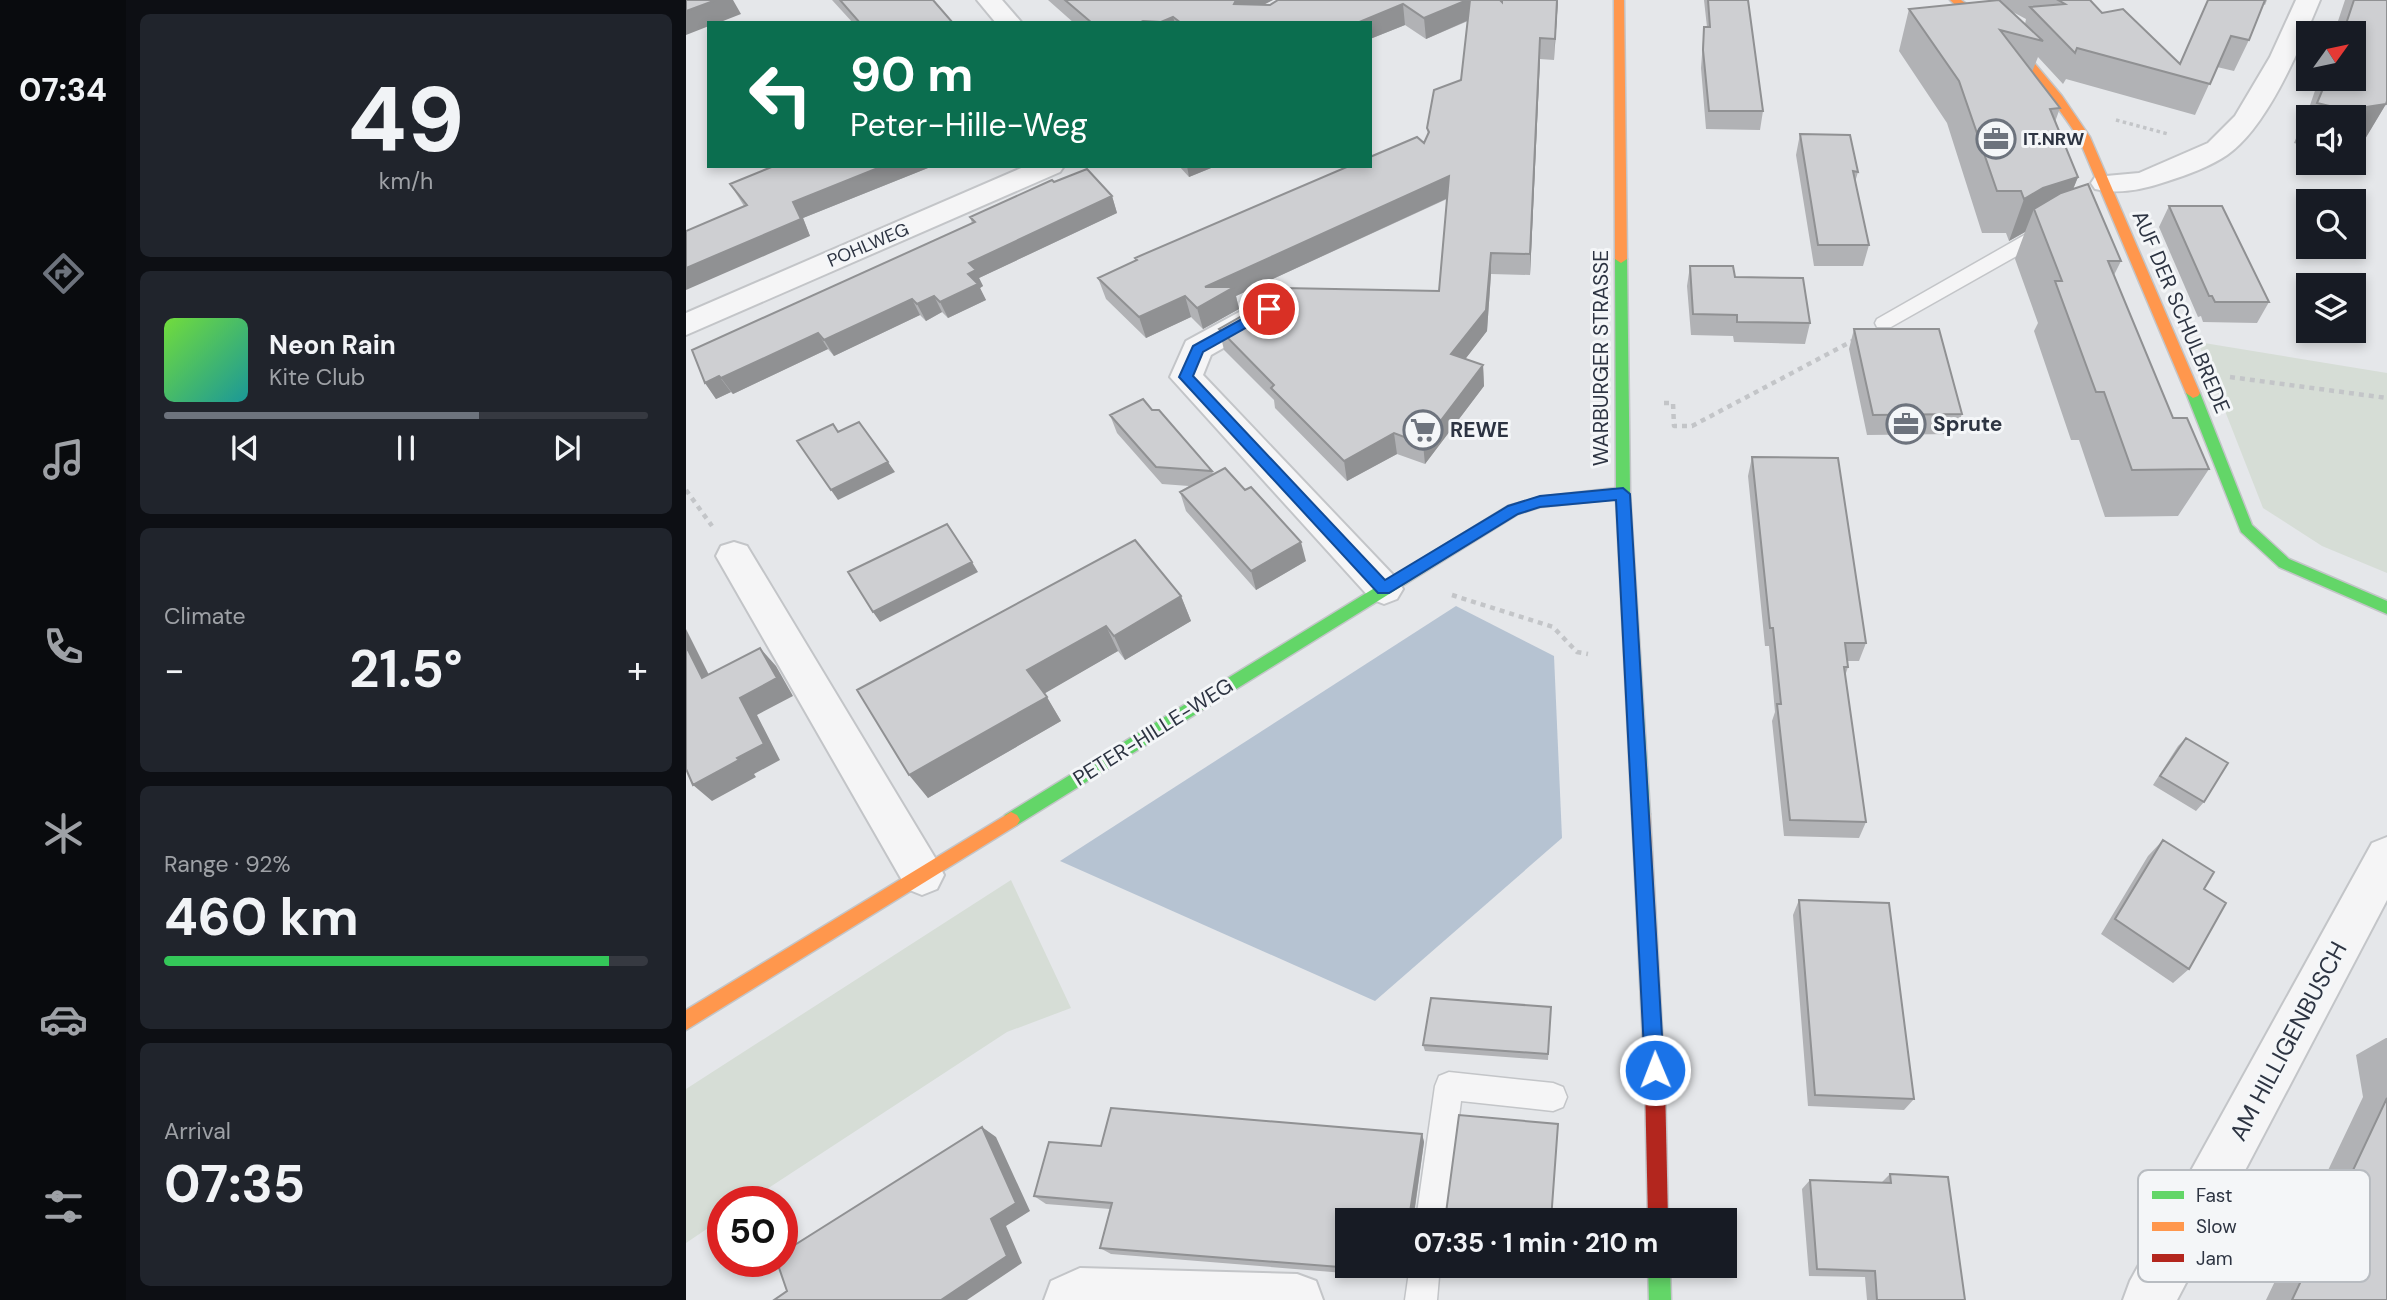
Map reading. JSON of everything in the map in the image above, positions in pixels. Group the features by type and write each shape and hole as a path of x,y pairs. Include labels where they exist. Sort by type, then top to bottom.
{"street":[{"path":"989,0 1008,21"},
{"name":"WARBURGER STRASSE","path":"1619,0 1623,494 1653,1020 1658,1208"},
{"name":"AUF DER SCHULBREDE","path":"1955,0 1997,31 2071,114 2105,183 2184,370 2246,528 2284,563 2387,608"},
{"path":"2105,183 2142,181 2213,151 2246,120 2283,57 2308,0"},
{"name":"POHLWEG","path":"686,325 1045,168"},
{"path":"1269,309 1197,349 1186,377 1392,584"},
{"name":"PETER-HILLE-WEG","path":"686,1021 1513,510 1540,502 1623,494"},
{"path":"734,556 922,875"},
{"name":"AM HILLIGENBUSCH","path":"2219,1170 2387,857"},
{"path":"1659,1278 1660,1300"},
{"name":"AM HILLIGENBUSCH","path":"2149,1300 2159,1282"},
{"path":"1070,1300 1080,1294 1297,1300"}],"lane":[{"path":"2092,216 2115,208"},
{"path":"1884,323 2034,237 2068,225"},
{"path":"1434,1208 1449,1086 1553,1097"},
{"path":"1421,1300 1424,1278"}],"path":[{"path":"2071,114 2088,113 2199,142 2213,151"},
{"path":"1692,426 1884,323"},
{"path":"2184,370 2387,398"},
{"path":"1392,584 1553,627 1577,652 1633,662"}],"shaded area":[{"path":"2198,342 2387,373 2387,573 2322,546 2263,508"},
{"path":"1011,880 1071,1008 1007,1032 771,1186 707,1186 707,1229 686,1243 686,1089"}],"water":[{"path":"1456,606 1554,656 1562,838 1375,1001 1060,861"}],"building":[{"path":"686,0 716,0 686,11"},
{"path":"840,0 933,0 951,21 858,21"},
{"path":"1065,0 1236,0 1234,4 1270,5 1278,0 1467,0 1424,18 1403,4 1362,21 1178,21 1173,17 1163,21 1090,21"},
{"path":"1470,0 1557,0 1555,39 1540,38 1530,254 1491,253 1486,310 1451,354 1483,365 1423,444 1394,433 1344,461 1271,388 1274,385 1219,329 1277,296 1283,288 1439,291 1449,176 1205,287 1234,287 1197,308 1185,296 1139,317 1098,278 1137,260 1135,258 1344,168 1372,168 1372,156 1417,137 1424,143 1429,132 1427,128 1434,90 1461,80"},
{"path":"1708,0 1748,0 1763,111 1709,111 1703,50 1704,27 1710,27"},
{"path":"1999,0 2043,41 2000,30 2060,108 2050,109 2078,177 2043,188 2024,199 2021,191 1997,191 1959,81 1909,9"},
{"path":"2058,0 2090,0 2102,13 2123,9 2180,64 2208,0 2265,0 2249,40 2231,36 2210,84 2077,48 2075,53 2030,7 2065,4"},
{"path":"2354,0 2387,0 2386,104 2366,107 2317,103 2322,91 2366,91 2366,21 2347,21"},
{"path":"1800,134 1850,135 1858,172 1853,171 1869,245 1818,245"},
{"path":"769,168 878,168 793,202 801,219 686,268 686,231 747,205 730,184"},
{"path":"1087,169 1112,196 969,263 976,270 968,274 978,284 940,302 934,296 917,304 912,299 824,340 818,333 705,383 692,350 975,222 970,217 1052,180 1054,182"},
{"path":"2088,184 2121,261 2108,261 2173,418 2187,418 2209,469 2132,470 2104,392 2096,392 2055,281 2062,281 2034,209 2061,193"},
{"path":"2169,206 2222,206 2269,302 2215,302 2212,296 2209,296"},
{"path":"1690,266 1733,266 1735,277 1803,278 1810,323 1737,322 1737,315 1693,314"},
{"path":"1854,329 1939,329 1962,414 1873,415"},
{"path":"1143,399 1152,410 1159,410 1212,471 1156,467 1110,415"},
{"path":"859,422 888,462 831,490 797,441 833,424 838,432"},
{"path":"1752,457 1838,458 1866,643 1845,643 1848,667 1844,667 1866,822 1790,820 1777,704 1781,704"},
{"path":"1225,468 1245,490 1251,487 1301,542 1251,571 1180,492"},
{"path":"947,524 972,562 873,612 848,572"},
{"path":"1135,540 1181,596 1114,636 1106,626 1027,670 1047,697 909,775 857,690"},
{"path":"686,646 702,678 760,648 777,678 740,698 764,744 693,785 686,769"},
{"path":"2186,738 2228,763 2204,802 2160,776"},
{"path":"2163,840 2214,872 2204,889 2226,903 2189,969 2115,919"},
{"path":"1799,900 1889,903 1914,1099 1815,1095"},
{"path":"1431,998 1551,1007 1548,1054 1423,1045"},
{"path":"2387,1098 2387,1300 2292,1300 2300,1282 2370,1282 2370,1170 2353,1170"},
{"path":"1111,1108 1422,1134 1411,1208 1335,1208 1335,1267 1100,1248 1112,1203 1034,1196 1049,1142 1101,1146"},
{"path":"1459,1115 1558,1124 1552,1208 1447,1208"},
{"path":"982,1127 1016,1203 991,1219 1007,1256 941,1300 774,1300 787,1291 782,1277 798,1277 798,1243"},
{"path":"1890,1174 1948,1177 1965,1300 1877,1300 1875,1271 1817,1269 1810,1180 1891,1183"}],"traffic: fast":[{"path":"1621,259 1623,493 1641,814"},
{"path":"2193,393 2246,528 2284,563 2387,608"},
{"path":"1011,820 1513,510 1540,502 1623,493"},
{"path":"1659,1278 1660,1300"}],"traffic: slow":[{"path":"1619,0 1621,259"},
{"path":"1955,0 1992,28 2027,61 2058,98 2084,137 2193,393"},
{"path":"1641,814 1655,1084"},
{"path":"686,1021 1011,820"}],"traffic: jam":[{"path":"1655,1084 1658,1208"}],"place":[{"name":"IT.NRW","path":"1996,139"},
{"name":"Sprute","path":"1906,424"},
{"name":"REWE","path":"1423,430"}],"route":[{"path":"1269,309 1197,349 1186,377 1384,589 1513,510 1540,502 1623,494 1655,1070"}]}
